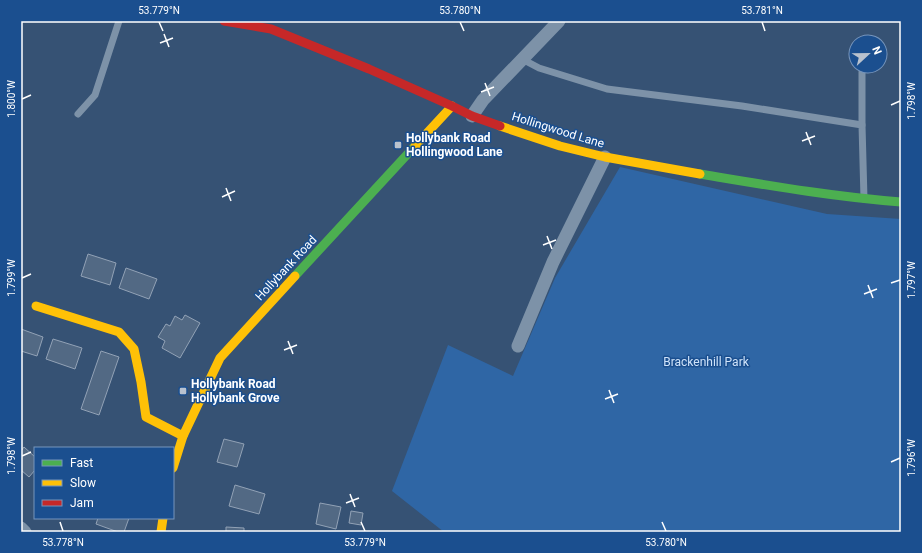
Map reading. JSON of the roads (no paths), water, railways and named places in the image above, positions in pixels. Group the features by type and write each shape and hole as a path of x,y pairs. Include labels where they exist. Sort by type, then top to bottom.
{"street":[{"name":"Hollingwood Lane","path":"224,21 271,29 369,69 472,116 560,146 605,157 747,182 864,199 901,202"},
{"path":"472,116 483,100 559,21"},
{"name":"Hollybank Road","path":"174,465 183,436 220,358 452,106"},
{"path":"518,346 553,262 605,157"},
{"path":"36,306 119,332 134,349 146,417 183,436"},
{"path":"162,532 163,519"},
{"path":"21,528 24,532"}],"lane":[{"path":"78,114 95,95 119,21"},
{"path":"522,59 539,68 607,89 742,106 862,125"},
{"path":"862,74 864,199"}],"place":[{"name":"Hollybank Road Hollingwood Lane","path":"398,145"},
{"name":"Hollybank Road Hollybank Grove","path":"183,391"}],"park label":[{"name":"Brackenhill Park","path":"706,362"}]}
